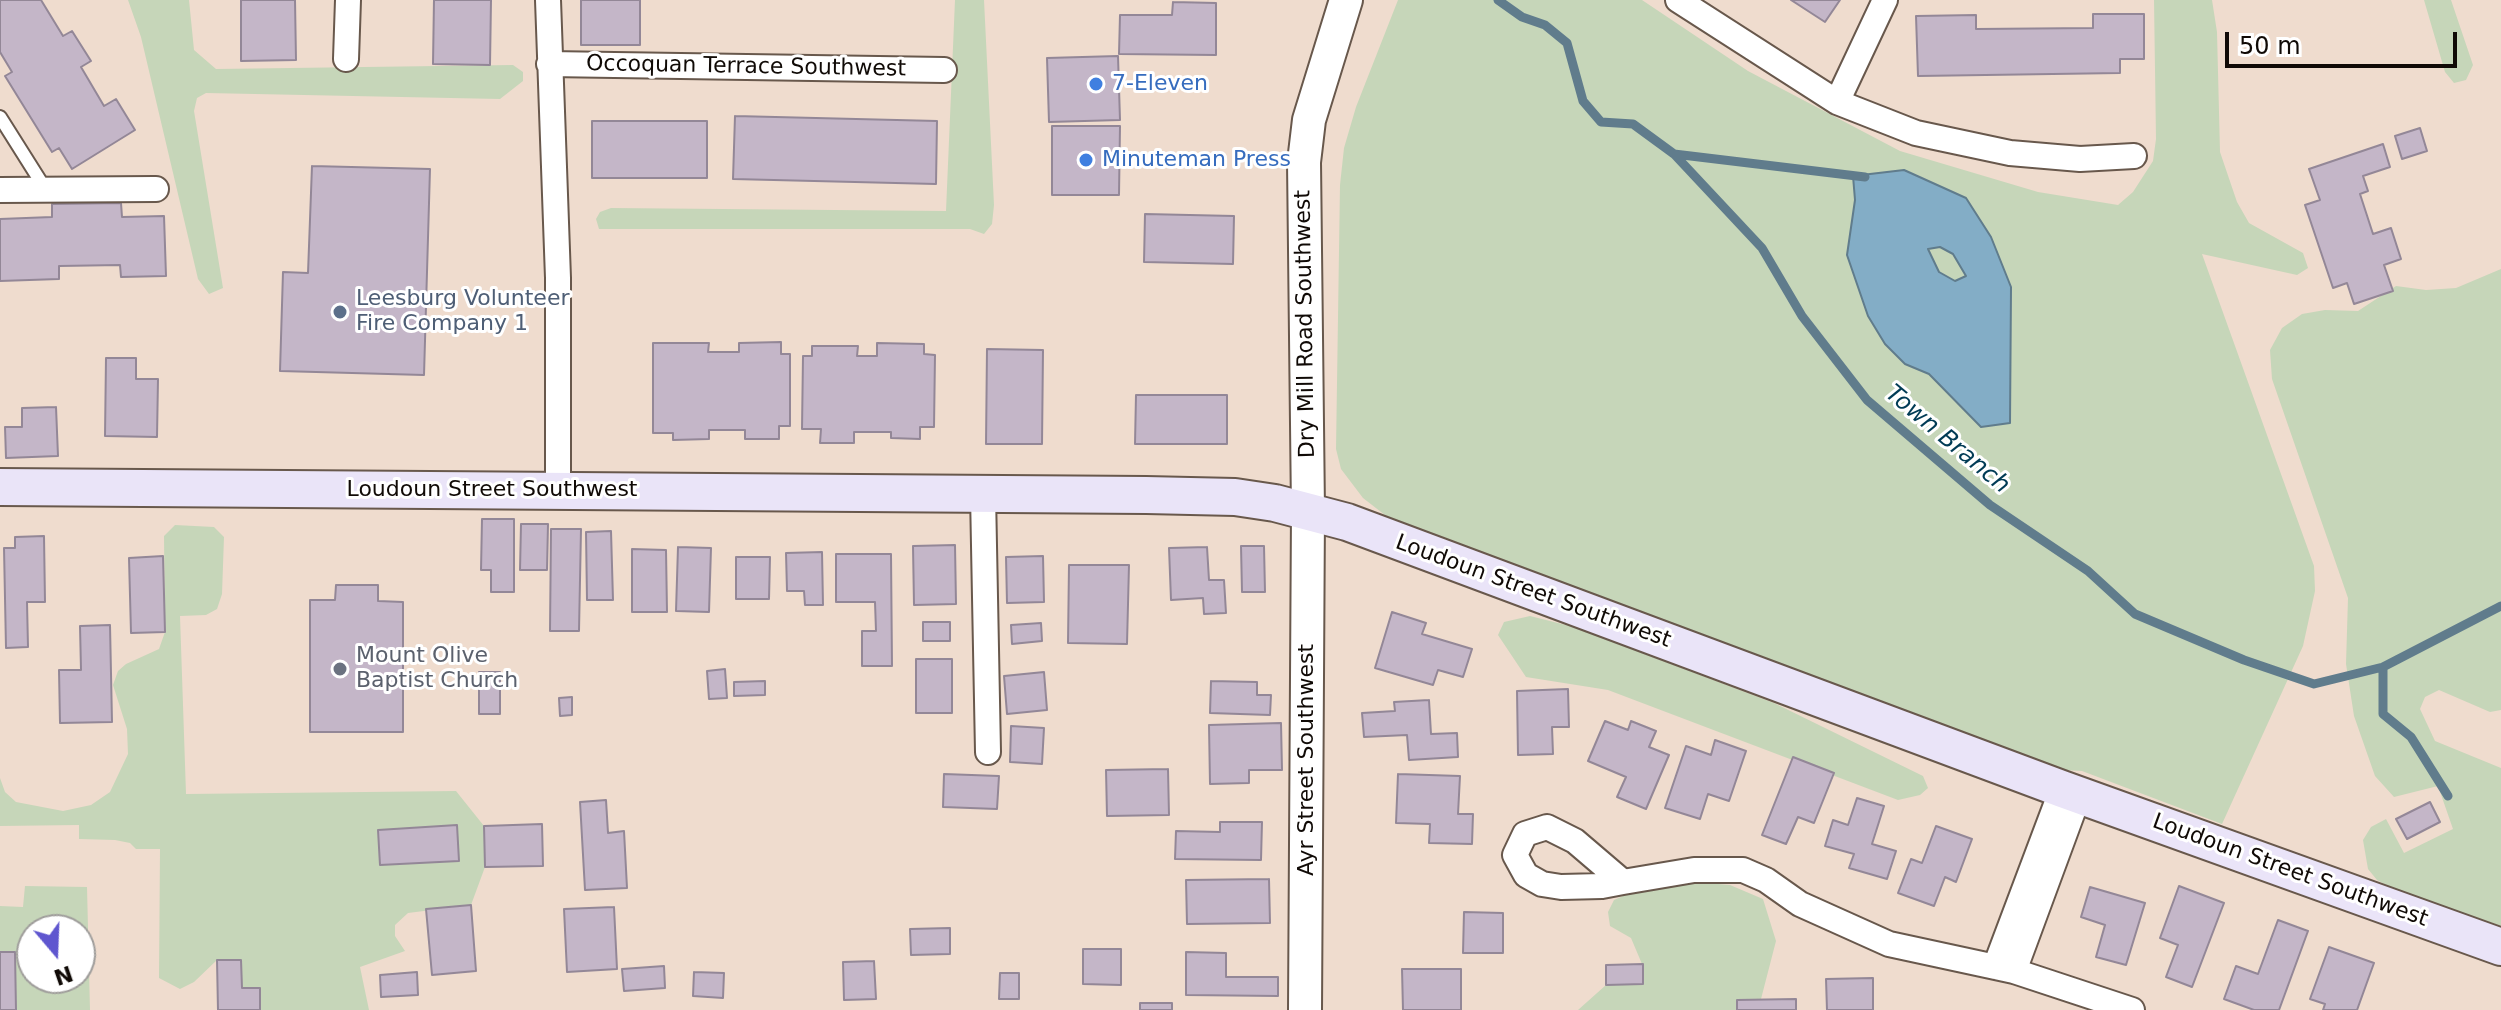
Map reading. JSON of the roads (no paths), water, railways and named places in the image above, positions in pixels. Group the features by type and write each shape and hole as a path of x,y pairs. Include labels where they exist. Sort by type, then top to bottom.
{"main road":[{"name":"Loudoun Street Southwest","path":"0,487 1235,497 1308,511 2501,947"}],"street":[{"path":"346,59 348,0"},
{"path":"548,0 558,278 558,491"},
{"name":"Dry Mill Road Southwest","path":"1308,511 1304,162 1309,120 1346,0"},
{"path":"1678,0 1837,102 1916,133 2010,153 2080,159 2134,156"},
{"path":"1837,102 1885,0"},
{"name":"Occoquan Terrace Southwest","path":"549,64 944,70"},
{"path":"0,190 156,189"},
{"path":"983,494 988,752"},
{"name":"Ayr Street Southwest","path":"1305,1010 1308,511"},
{"path":"2004,969 2071,792"},
{"path":"1623,882 1694,870 1743,870 1766,880 1800,904 1889,944 2004,969 2132,1010"}],"lane":[{"path":"0,117 46,190"}],"water":[{"path":"1904,170 1966,198 1991,237 2011,287 2010,423 1981,427 1929,374 1905,364 1885,344 1868,316 1847,255 1855,200 1853,176","holes":["1940,247 1953,254 1966,276 1955,281 1939,272 1928,249"]}],"waterway":[{"name":"Town Branch","path":"1498,0 1522,17 1545,25 1567,43 1583,101 1601,122 1633,124 1674,154 1762,248 1802,316 1867,400 1990,505 2088,571 2135,614 2244,660 2314,684 2383,667 2501,606"},
{"path":"1674,154 1865,177"},
{"path":"2383,667 2383,714 2411,737 2448,796"}],"place":[{"name":"7-Eleven","path":"1096,84"},
{"name":"Minuteman Press","path":"1086,160"},
{"name":"Leesburg Volunteer Fire Company 1","path":"340,312"},
{"name":"Mount Olive Baptist Church","path":"340,669"}]}
